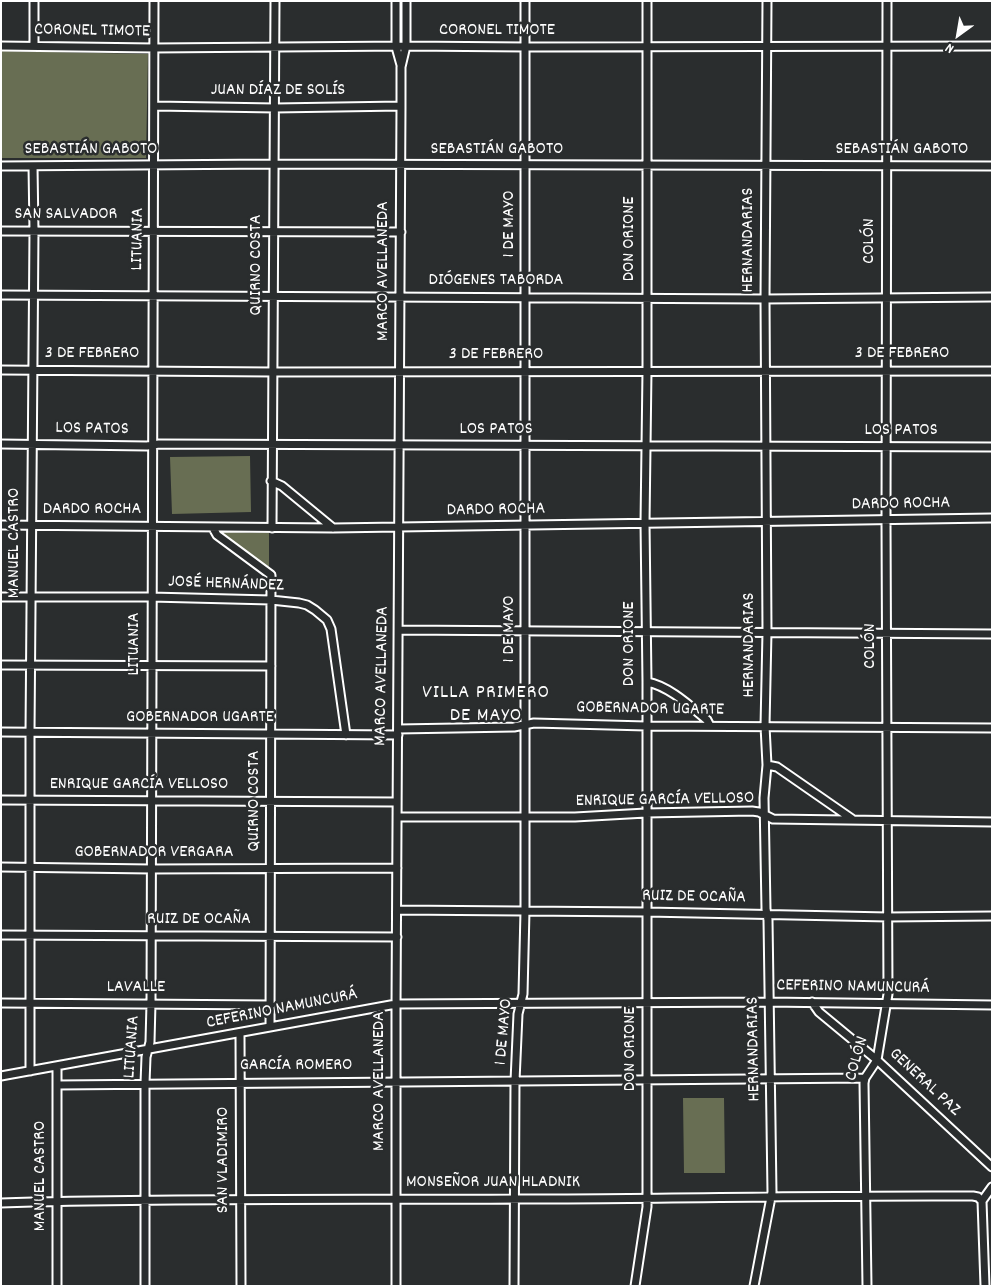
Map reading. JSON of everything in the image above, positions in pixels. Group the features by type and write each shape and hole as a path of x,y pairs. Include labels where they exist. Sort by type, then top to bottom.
{"street":[{"path":"34,1 34,46"},
{"name":"LITUANIA","path":"145,1286 145,1083 146,1057 150,1042 151,1004 154,1"},
{"name":"QUIRNO COSTA","path":"272,528 275,1"},
{"name":"MARCO AVELLANEDA","path":"396,1 396,47 401,67"},
{"name":"MARCO AVELLANEDA","path":"396,1286 401,67 406,46 406,1"},
{"name":"1 DE MAYO","path":"514,1286 516,1081 518,1014 524,994 525,911 526,1"},
{"name":"DON ORIONE","path":"635,1286 647,1199 647,632 645,523 647,1"},
{"name":"HERNANDARIAS","path":"754,1286 771,1196 771,1080 764,798 767,765 765,726 767,632 765,299 767,1"},
{"name":"COLÓN","path":"867,1286 865,1078 877,1060 887,1004 887,1"},
{"name":"CORONEL TIMOTE","path":"1,46 154,48 992,46"},
{"name":"JUAN DÍAZ DE SOLÍS","path":"155,106 275,108 401,106"},
{"name":"SEBASTIÁN GABOTO","path":"1,166 274,164 992,166"},
{"name":"MANUEL CASTRO","path":"30,1070 33,166"},
{"name":"SAN SALVADOR","path":"1,231 401,232"},
{"name":"DIÓGENES TABORDA","path":"1,295 765,299 992,297"},
{"name":"3 DE FEBRERO","path":"1,370 273,372 992,371"},
{"name":"LOS PATOS","path":"1,444 992,447"},
{"path":"271,481 282,486 333,528"},
{"name":"DARDO ROCHA","path":"1,526 333,528 992,518"},
{"name":"QUIRNO COSTA","path":"213,528 217,535 271,575 270,1027"},
{"name":"JOSÉ HERNÁNDEZ","path":"1,597 151,597 271,600 306,605 315,610 329,623 346,735"},
{"path":"399,630 992,634"},
{"path":"1,665 271,666"},
{"path":"647,682 656,684 672,693 706,720 710,726"},
{"name":"GOBERNADOR UGARTE","path":"1,732 346,735 514,727 526,724 992,728"},
{"path":"767,765 777,767 853,820"},
{"name":"ENRIQUE GARCÍA VELLOSO","path":"1,800 397,802"},
{"name":"ENRIQUE GARCÍA VELLOSO","path":"397,817 525,818 752,811 759,812 773,819 992,822"},
{"name":"GOBERNADOR VERGARA","path":"1,867 151,869 397,868"},
{"name":"RUIZ DE OCAÑA","path":"397,910 647,912 888,917 992,916"},
{"name":"RUIZ DE OCAÑA","path":"1,935 397,937"},
{"name":"CEFERINO NAMUNCURÁ","path":"1,1076 148,1051 396,1004 812,1002 992,1005"},
{"name":"GENERAL PAZ","path":"812,1002 819,1012 877,1060 992,1167"},
{"name":"LAVALLE","path":"1,1003 270,1005"},
{"name":"SAN VLADIMIRO","path":"240,1034 241,1286"},
{"name":"MANUEL CASTRO","path":"57,1286 58,1066"},
{"name":"GARCÍA ROMERO","path":"58,1084 865,1078"},
{"path":"985,1286 982,1201 992,1187"},
{"name":"MONSEÑOR JUAN HLADNIK","path":"1,1203 396,1199 647,1199 866,1195 973,1196 978,1197 982,1201"}],"green space":[{"path":"1,51 148,54 146,158 1,158"},
{"path":"250,456 251,512 172,514 170,457"},
{"path":"222,532 269,533 269,566 266,568 222,535"},
{"path":"683,1098 724,1098 725,1173 684,1173"}],"district":[{"name":"VILLA PRIMERO DE MAYO","path":"486,706"}]}
